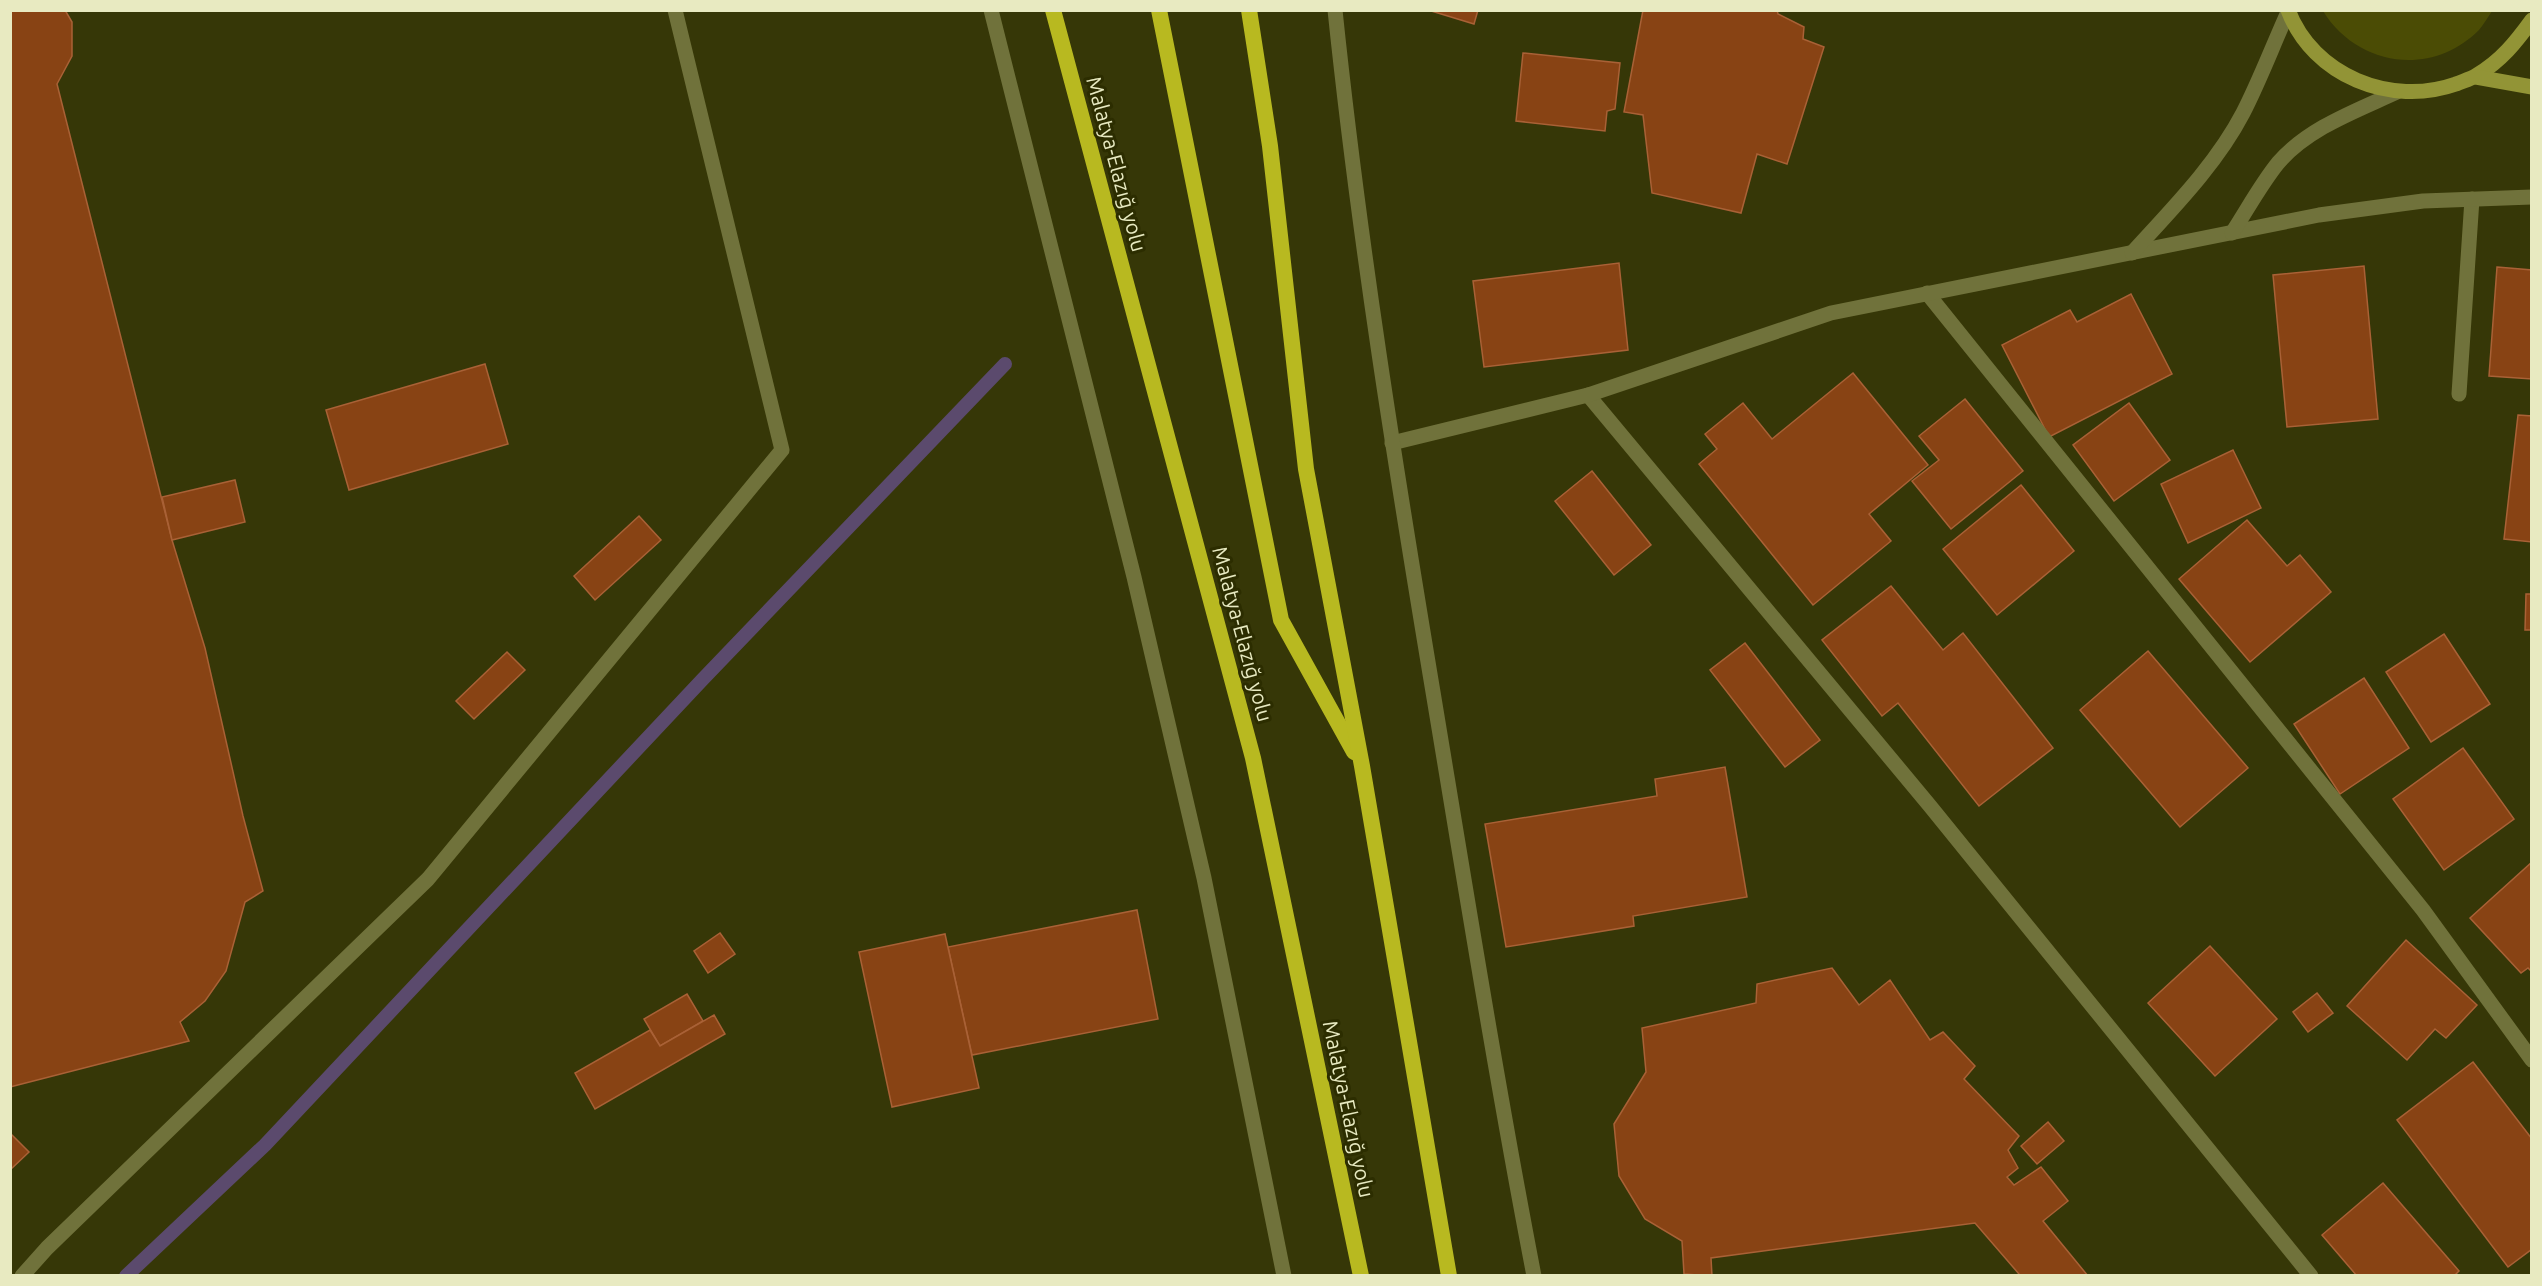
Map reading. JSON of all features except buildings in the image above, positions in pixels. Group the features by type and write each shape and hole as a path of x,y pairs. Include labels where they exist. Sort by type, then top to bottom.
{"highway":[{"name":"Malatya-Elazığ yolu","path":"1053,10 1253,758 1361,1275"},
{"path":"1159,10 1281,620 1362,766"},
{"path":"1249,10 1270,146 1306,469 1362,766 1449,1275"}],"main road":[{"path":"2288,11 2292,22 2309,46 2331,67 2357,82 2397,92 2437,91 2476,77 2508,52 2532,20"},
{"path":"2476,77 2532,87"}],"street":[{"path":"22,1275 428,879 782,450 675,10"},
{"path":"991,10 1134,578 1201,866 1284,1275"},
{"path":"1335,10 1346,116 1392,443 1503,1115 1534,1275"},
{"path":"2132,253 2183,196 2243,114 2288,11"},
{"path":"2232,233 2278,164 2301,142 2342,117 2397,92"},
{"path":"1392,443 1588,395 1830,313 2319,215 2423,201 2532,197"},
{"path":"2459,394 2472,199"},
{"path":"1927,293 2422,910 2532,1059"},
{"path":"1588,395 1930,806 2311,1275"}],"shaded area":[{"path":"2323,11 2492,11 2479,30 2460,45 2439,55 2418,60 2396,59 2375,54 2355,44 2337,30"}],"waterway":[{"path":"126,1276 265,1145 702,680 1005,364"}]}
